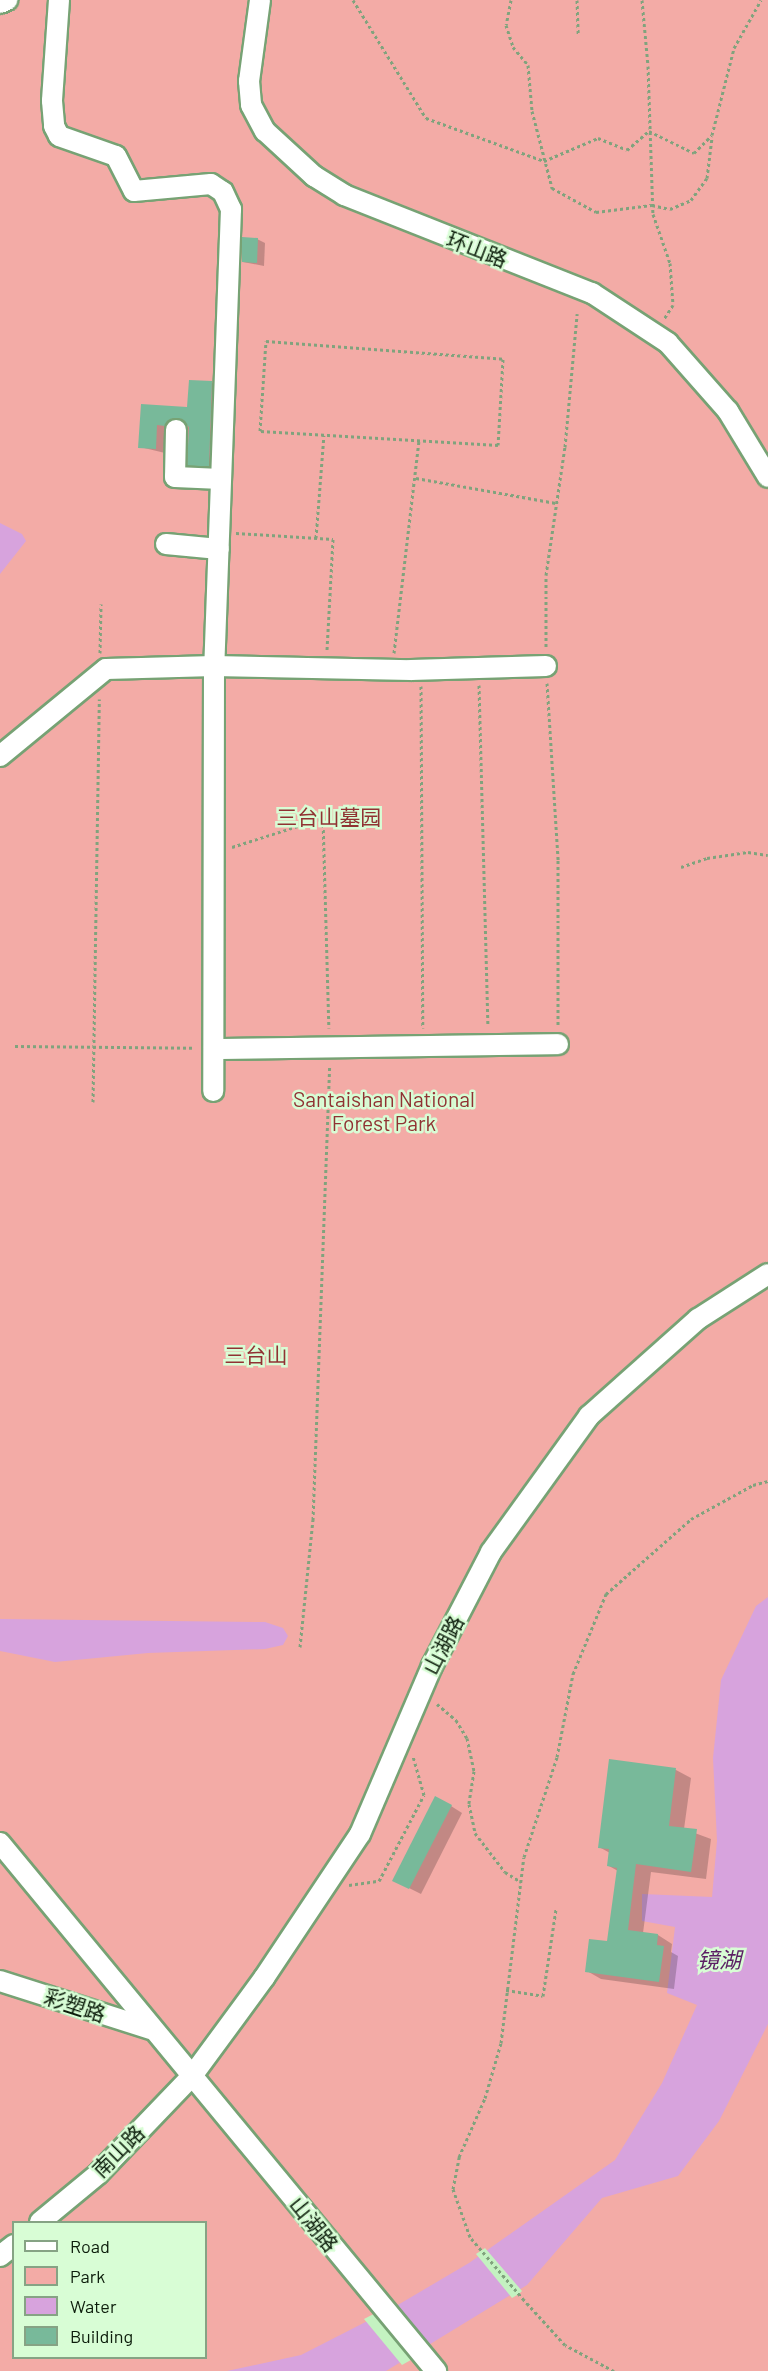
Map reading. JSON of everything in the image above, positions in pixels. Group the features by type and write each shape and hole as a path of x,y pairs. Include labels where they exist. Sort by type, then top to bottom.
{"street":[{"path":"0,3 7,0"},
{"path":"59,0 52,101 54,126 59,136 116,156 134,191 201,183 216,186 228,199 232,219 214,666 213,1091"},
{"name":"环山路","path":"260,0 249,81 251,105 265,131 314,176 344,195 591,293 655,334 668,343 728,411 768,477"},
{"path":"176,430 175,477 221,479"},
{"path":"166,544 219,541"},
{"path":"0,756 99,675 116,668 214,666 421,670 546,666"},
{"path":"214,1048 558,1044"},
{"name":"山湖路","path":"192,2076 360,1834 419,1694 491,1552 589,1416 698,1319 768,1275"},
{"name":"山湖路","path":"0,1843 150,2029 192,2076 436,2370"},
{"name":"彩塑路","path":"0,1981 150,2029"},
{"path":"169,2099 173,2054"},
{"name":"南山路","path":"42,2221 98,2174 192,2076"},
{"path":"0,2256 12,2247"}],"path":[{"path":"353,0 426,118 544,161 598,138 627,150 649,131"},
{"path":"511,0 506,25 513,47 528,65 532,111 552,188 596,212 652,205 670,209 691,200 707,178 712,135 734,48 761,0"},
{"path":"577,0 578,34"},
{"path":"642,0 652,205 670,263 673,304 655,334"},
{"path":"649,131 694,153 712,135"},
{"path":"266,341 503,359 498,445 419,441 260,431 266,341"},
{"path":"316,538 324,435"},
{"path":"393,670 399,585 416,478 419,441"},
{"path":"416,478 556,503"},
{"path":"219,541 333,539 326,668"},
{"path":"93,1102 101,604"},
{"path":"479,668 488,1046"},
{"path":"421,670 423,1046"},
{"path":"214,853 323,818 330,1047 313,1521 300,1647"},
{"path":"681,867 707,858 748,852 768,855"},
{"path":"15,1046 214,1048"},
{"path":"614,2371 565,2345 524,2300 476,2245 453,2189 459,2157 485,2098 501,2043 524,1857 557,1757 573,1674 606,1594 691,1519 753,1485 768,1481"},
{"path":"419,1694 442,1706 466,1738 474,1771 469,1804 475,1833 505,1872 521,1882"},
{"path":"324,1889 379,1881 424,1795 406,1727"},
{"path":"506,1990 543,1996 556,1909"}],"green space":[{"name":"Santaishan National Forest Park","path":"0,0 768,0 768,2371 0,2371"}],"water":[{"path":"0,523 22,534 26,541 0,574"},
{"name":"镜湖","path":"768,1597 768,2024 719,2121 678,2176 602,2198 527,2285 386,2371 227,2371 301,2355 391,2309 469,2263 615,2160 662,2083 697,2005 667,1993 675,1927 642,1921 642,1894 712,1897 717,1841 713,1758 721,1680 756,1606"},
{"path":"0,1619 265,1622 283,1628 288,1636 283,1645 265,1649 148,1653 55,1662 0,1651"}],"pier":[{"path":"485,2248 522,2291 519,2294 512,2298 476,2254"},
{"path":"395,2303 432,2348 402,2365 364,2319"}],"building":[{"path":"242,237 258,238 257,263 242,262"},
{"path":"189,380 212,381 209,466 187,466 189,427 177,418 165,426 157,425 156,449 138,448 141,404 187,407"},
{"path":"609,1759 676,1768 669,1826 697,1829 691,1872 636,1864 628,1930 658,1934 657,1945 664,1946 659,1982 585,1972 589,1939 607,1941 617,1868 607,1866 609,1849 598,1848"},
{"path":"435,1796 452,1805 409,1889 392,1881"}],"park label":[{"name":"三台山墓园","path":"329,817"},
{"name":"三台山","path":"256,1355"}]}
